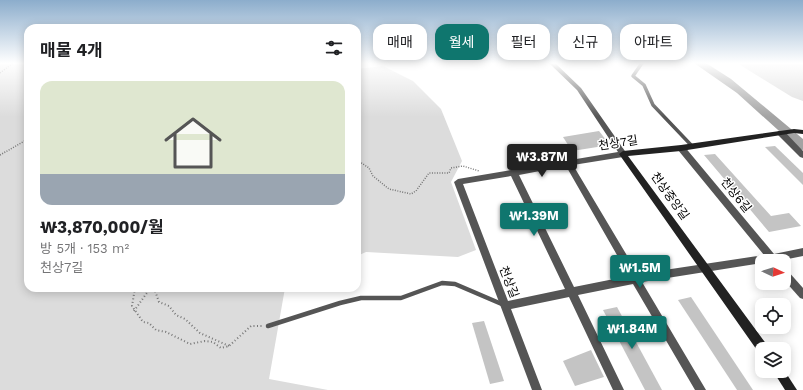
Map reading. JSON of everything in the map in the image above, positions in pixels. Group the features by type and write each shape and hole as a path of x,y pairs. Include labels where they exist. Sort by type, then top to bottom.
{"street":[{"name":"천상중앙길","path":"571,81 579,89 623,154 758,342"},
{"name":"천상7길","path":"458,182 623,154 681,148 794,131 803,132"},
{"path":"783,133 803,155"},
{"name":"천상6길","path":"681,148 768,254"},
{"path":"568,164 701,390"},
{"path":"514,173 573,292 619,390"},
{"name":"천상길","path":"458,182 537,390"},
{"path":"791,255 803,252"},
{"path":"506,306 635,279 755,262"},
{"path":"791,281 803,295"},
{"path":"783,378 792,390"}],"lane":[{"path":"639,81 644,85 653,105 692,146"},
{"path":"268,326 340,303 361,298 401,298 442,283 455,284 506,306"}],"path":[{"path":"0,155 24,141"},
{"path":"361,162 370,168 373,176 389,189 411,194 416,191 429,172 449,173 451,168 463,166 483,172"},
{"path":"133,292 131,297 131,304 134,311 143,322 149,323 160,332 166,332 190,344 205,341 213,342 221,348 229,346 251,326 268,326"},
{"path":"134,311 148,292"},
{"path":"155,292 158,302 169,306 176,315 185,318 200,333 229,346"}],"shaded area":[{"path":"0,81 24,81 24,292 284,292 269,379 328,390 0,390"},
{"path":"361,81 413,81 441,109 462,161 451,182 476,250 458,257 366,252 361,254"},
{"path":"766,81 803,81 803,101 792,97"}],"building":[{"path":"599,131 610,145 572,151 563,137"},
{"path":"775,146 803,173 803,185 765,147"},
{"path":"715,154 771,216 789,213 801,226 769,232 704,155"},
{"path":"691,297 753,390 737,390 678,300"},
{"path":"617,307 662,390 645,390 603,310"},
{"path":"484,321 504,381 490,384 472,323"},
{"path":"591,350 604,377 575,386 563,361"}],"waterway":[{"path":"727,81 766,112 803,146"}]}
